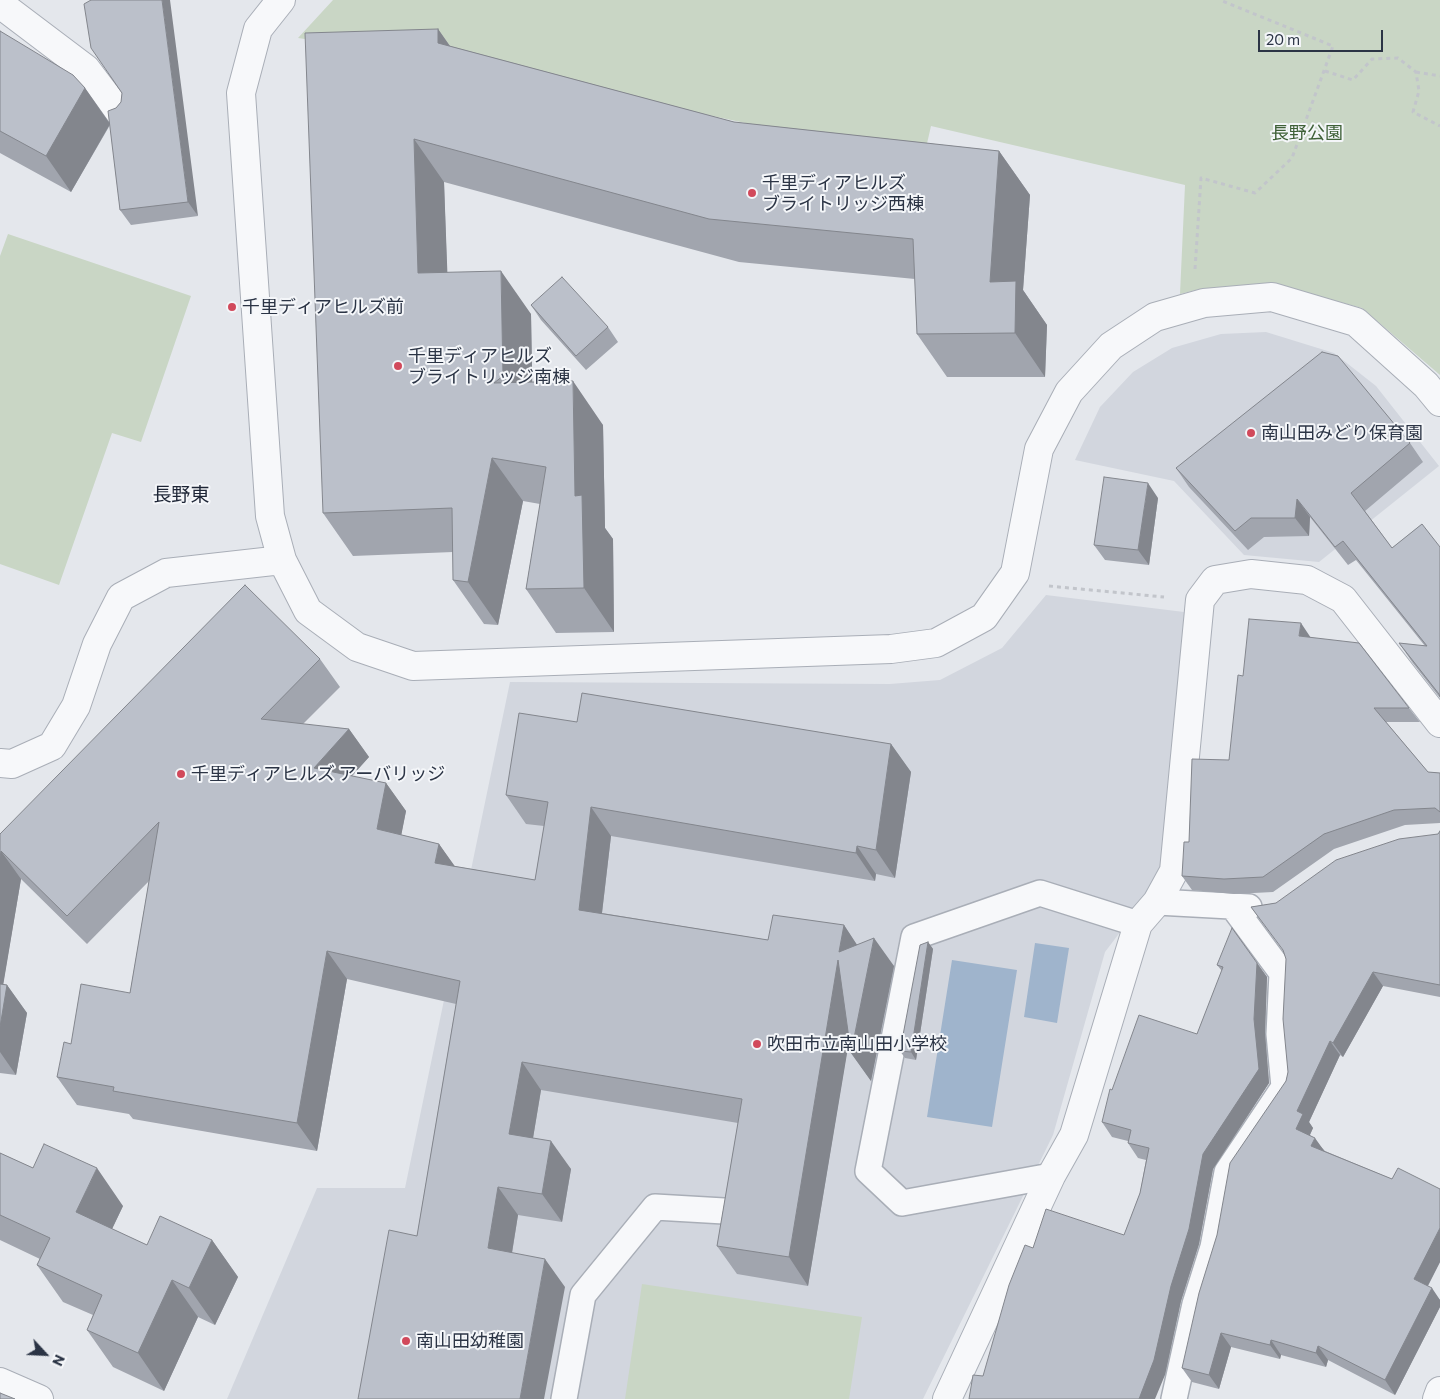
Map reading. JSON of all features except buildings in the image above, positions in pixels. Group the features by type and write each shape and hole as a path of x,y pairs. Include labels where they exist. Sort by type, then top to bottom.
{"street":[{"path":"281,0 258,29 241,93 270,516 282,560 308,611 357,647 414,666 890,649 936,643 984,617 1015,573 1039,450 1069,392 1111,346 1155,317 1204,303 1272,297 1356,322 1426,384 1440,402"},
{"path":"0,4 86,70 117,110"},
{"path":"0,763 12,764 52,746 76,706 97,644 121,597 166,573 282,560"},
{"path":"947,1399 1051,1176 1074,1135 1138,924 1157,902 1174,870 1200,600 1215,580 1251,574 1307,580 1343,599 1440,723"},
{"path":"0,1382 39,1399"},
{"path":"1437,1399 1440,1391"}],"lane":[{"path":"1051,1176 902,1204 868,1171 914,937 1040,893 1138,924"},
{"path":"1157,902 1234,908 1269,907"},
{"path":"1174,1399 1195,1304 1213,1247 1227,1172 1284,1088 1279,1034 1282,973 1234,908"},
{"path":"564,1399 583,1295 655,1207 724,1211"}],"path":[{"path":"1195,269 1201,178 1254,193 1292,158 1333,46 1220,0"},
{"path":"1325,71 1353,80 1372,58 1398,58 1416,72 1440,76"},
{"path":"1416,72 1420,91 1413,112 1440,126"},
{"path":"1047,586 1200,600"}],"shaded area":[{"name":"南山田みどり保育園","path":"1266,332 1334,353 1376,386 1439,466 1319,562 1244,555 1174,481 1075,460 1100,407 1133,372 1172,348 1221,334"},
{"name":"吹田市立南山田小学校","path":"1046,595 1184,612 1165,873 1105,952 1053,1135 923,1399 227,1399 317,1188 405,1188 510,682 890,684 940,680 1002,648"}],"green space":[{"name":"長野公園","path":"333,0 1440,0 1440,375 1362,308 1273,284 1200,289 1180,294 1185,185 931,126 923,161 460,62 298,38"},
{"path":"8,234 191,296 141,442 112,433 59,585 0,564 0,256"},
{"path":"642,1284 862,1317 849,1399 625,1399"}],"water":[{"path":"1035,943 1069,948 1057,1023 1024,1017"},
{"path":"952,960 1017,970 992,1127 927,1117"}],"place":[{"name":"千里ディアヒルズ ブライトリッジ西棟","path":"752,193"},
{"name":"千里ディアヒルズ前","path":"232,307"},
{"name":"千里ディアヒルズ ブライトリッジ南棟","path":"398,366"},
{"name":"南山田みどり保育園","path":"1251,433"},
{"name":"千里ディアヒルズ アーバリッジ","path":"181,774"},
{"name":"吹田市立南山田小学校","path":"757,1044"},
{"name":"南山田幼稚園","path":"406,1341"}],"district":[{"name":"長野東","path":"181,495"}]}
